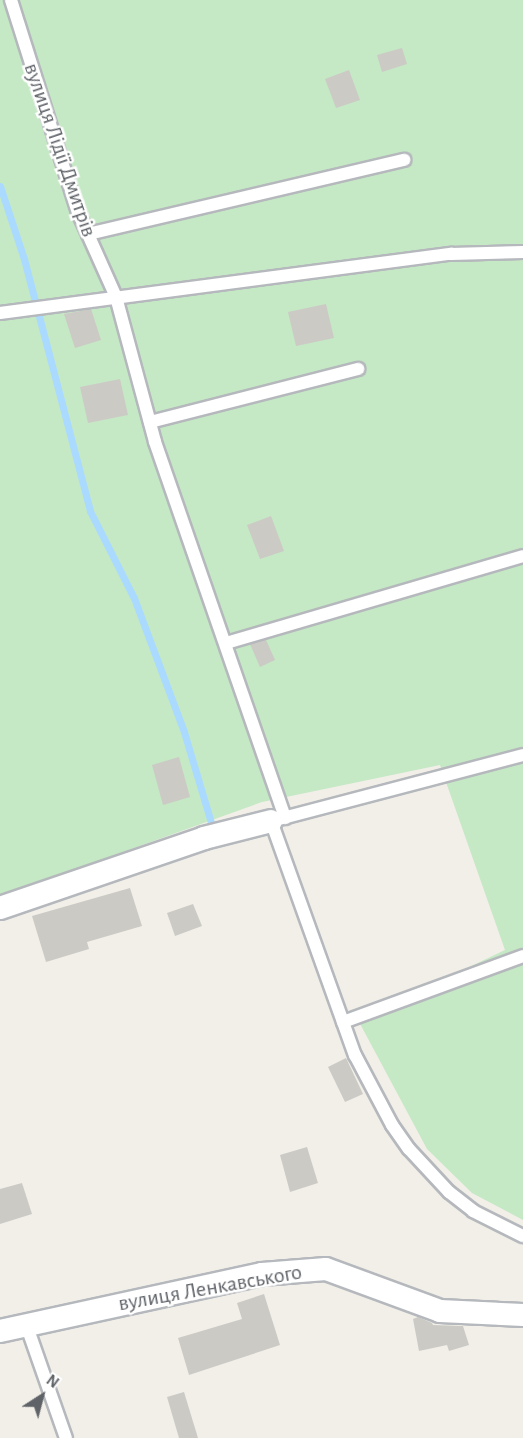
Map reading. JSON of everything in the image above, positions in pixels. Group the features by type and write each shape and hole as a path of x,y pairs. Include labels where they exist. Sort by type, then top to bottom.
{"street":[{"path":"0,908 204,838 278,820"},
{"name":"вулиця Ленкавського","path":"1,1329 261,1274 326,1269 440,1311 523,1315"}],"lane":[{"name":"вулиця Лідії Дмитрів","path":"10,0 88,234 116,297 150,422 226,643 278,820 343,1022 366,1078 409,1149 449,1192 473,1211 523,1236"},
{"path":"88,234 404,160"},
{"path":"0,313 451,254 523,252"},
{"path":"150,422 358,369"},
{"path":"226,643 523,556"},
{"path":"278,820 523,755"},
{"path":"343,1022 523,956"},
{"path":"26,1324 66,1438"}],"green space":[{"path":"0,0 523,0 523,1220 472,1193 427,1149 358,1020 505,950 440,765 262,802 0,896"}],"building":[{"path":"402,48 407,64 382,72 377,55"},
{"path":"349,70 360,100 336,108 325,79"},
{"path":"326,304 334,338 296,346 288,312"},
{"path":"91,309 101,340 75,348 64,314"},
{"path":"120,379 128,415 88,423 80,387"},
{"path":"271,516 284,551 260,559 247,525"},
{"path":"266,640 275,660 260,667 250,644"},
{"path":"179,757 190,797 163,805 152,765"},
{"path":"130,888 142,926 87,942 89,949 46,962 32,916"},
{"path":"193,904 202,926 175,936 167,913"},
{"path":"346,1058 363,1094 345,1102 328,1067"},
{"path":"307,1147 318,1183 290,1192 280,1155"},
{"path":"22,1183 32,1214 0,1224 0,1189"},
{"path":"264,1294 280,1345 189,1375 178,1338 242,1319 237,1303"},
{"path":"418,1317 433,1325 463,1326 469,1345 449,1351 447,1345 419,1351 413,1319"},
{"path":"184,1392 198,1438 179,1438 167,1397"}],"waterway":[{"path":"0,186 24,259 90,511 134,598 184,732 213,829"}]}
